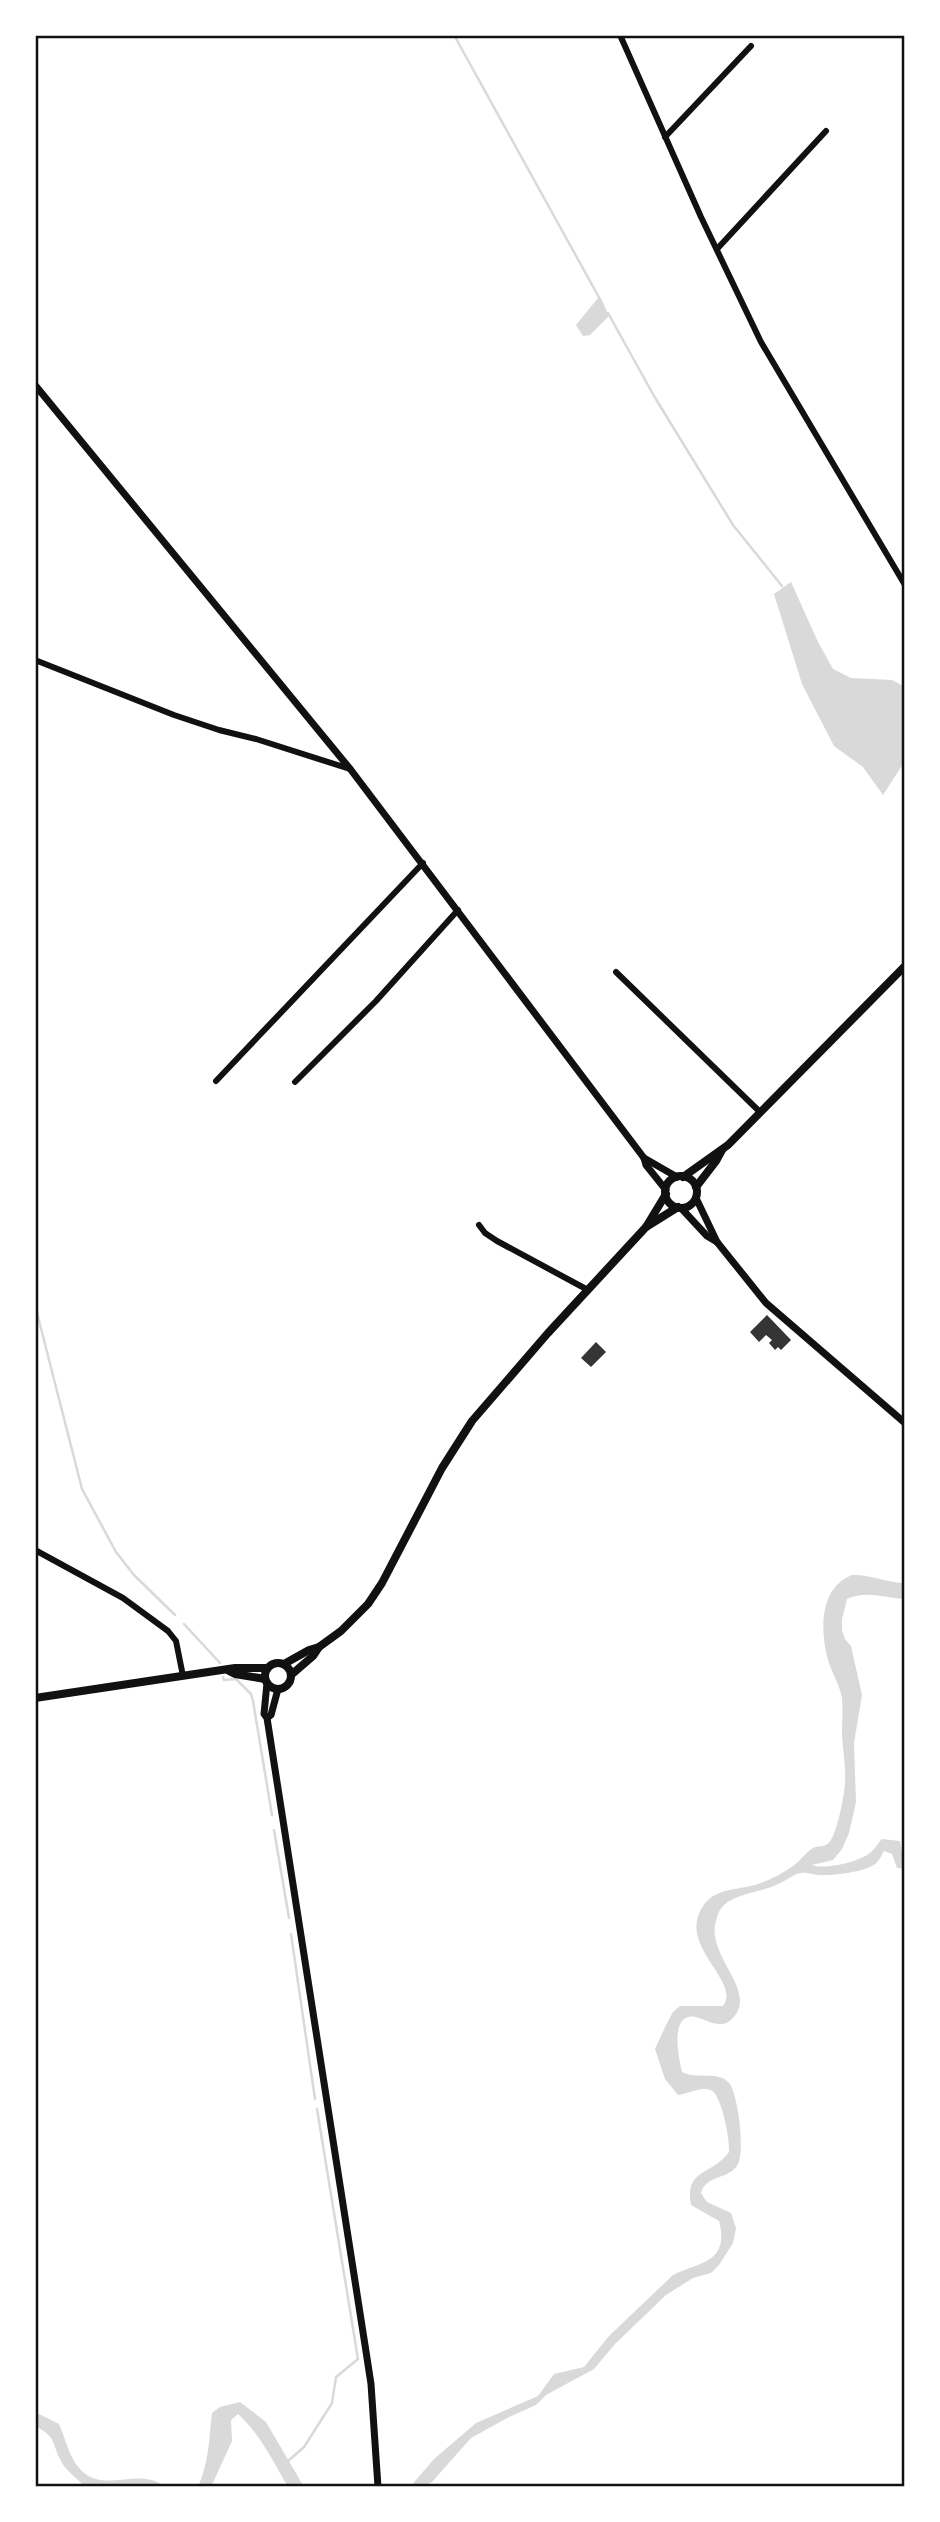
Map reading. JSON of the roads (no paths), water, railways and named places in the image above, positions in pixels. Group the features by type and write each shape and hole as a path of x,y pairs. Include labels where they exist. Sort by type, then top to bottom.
{"main road":[{"path":"284,1664 319,1647 349,1625 368,1604 382,1583 442,1468 472,1421 646,1227 669,1182 722,1150 905,966"},
{"path":"696,1187 722,1150"},
{"path":"646,1227 679,1208 692,1204 696,1198 696,1187 692,1181 680,1177"},
{"path":"666,1192 669,1202 679,1208"},
{"path":"229,1671 266,1681 278,1689 288,1684 291,1675 313,1656 319,1647"},
{"path":"35,1698 250,1667 267,1668 277,1662 284,1664 291,1675"},
{"path":"266,1681 267,1668"}],"street":[{"path":"620,35 761,342 905,585"},
{"path":"665,137 751,46"},
{"path":"717,249 826,131"},
{"path":"35,385 351,770 644,1158 646,1165 666,1192"},
{"path":"35,660 174,715 219,730 256,738 351,770"},
{"path":"216,1081 423,863"},
{"path":"295,1082 376,1001 458,910"},
{"path":"617,972 760,1112"},
{"path":"644,1158 680,1177"},
{"path":"696,1198 718,1242 779,1315 905,1423"},
{"path":"679,1208 707,1236 718,1242"},
{"path":"479,1225 496,1241 588,1290"},
{"path":"35,1550 123,1598 168,1631 176,1641 183,1676"},
{"path":"266,1681 264,1714 267,1718 371,2384 378,2487"},
{"path":"267,1718 278,1689"}],"waterway":[{"path":"454,35 601,301"},
{"path":"608,313 654,396 733,525 782,586"},
{"path":"35,1305 82,1489 116,1552 134,1575 175,1615"},
{"path":"184,1624 220,1663"},
{"path":"223,1677 224,1680 236,1679 251,1694 272,1815"},
{"path":"274,1830 289,1918"},
{"path":"291,1934 315,2099"},
{"path":"288,2461 304,2447 332,2403 336,2377 358,2359 317,2109"}]}
